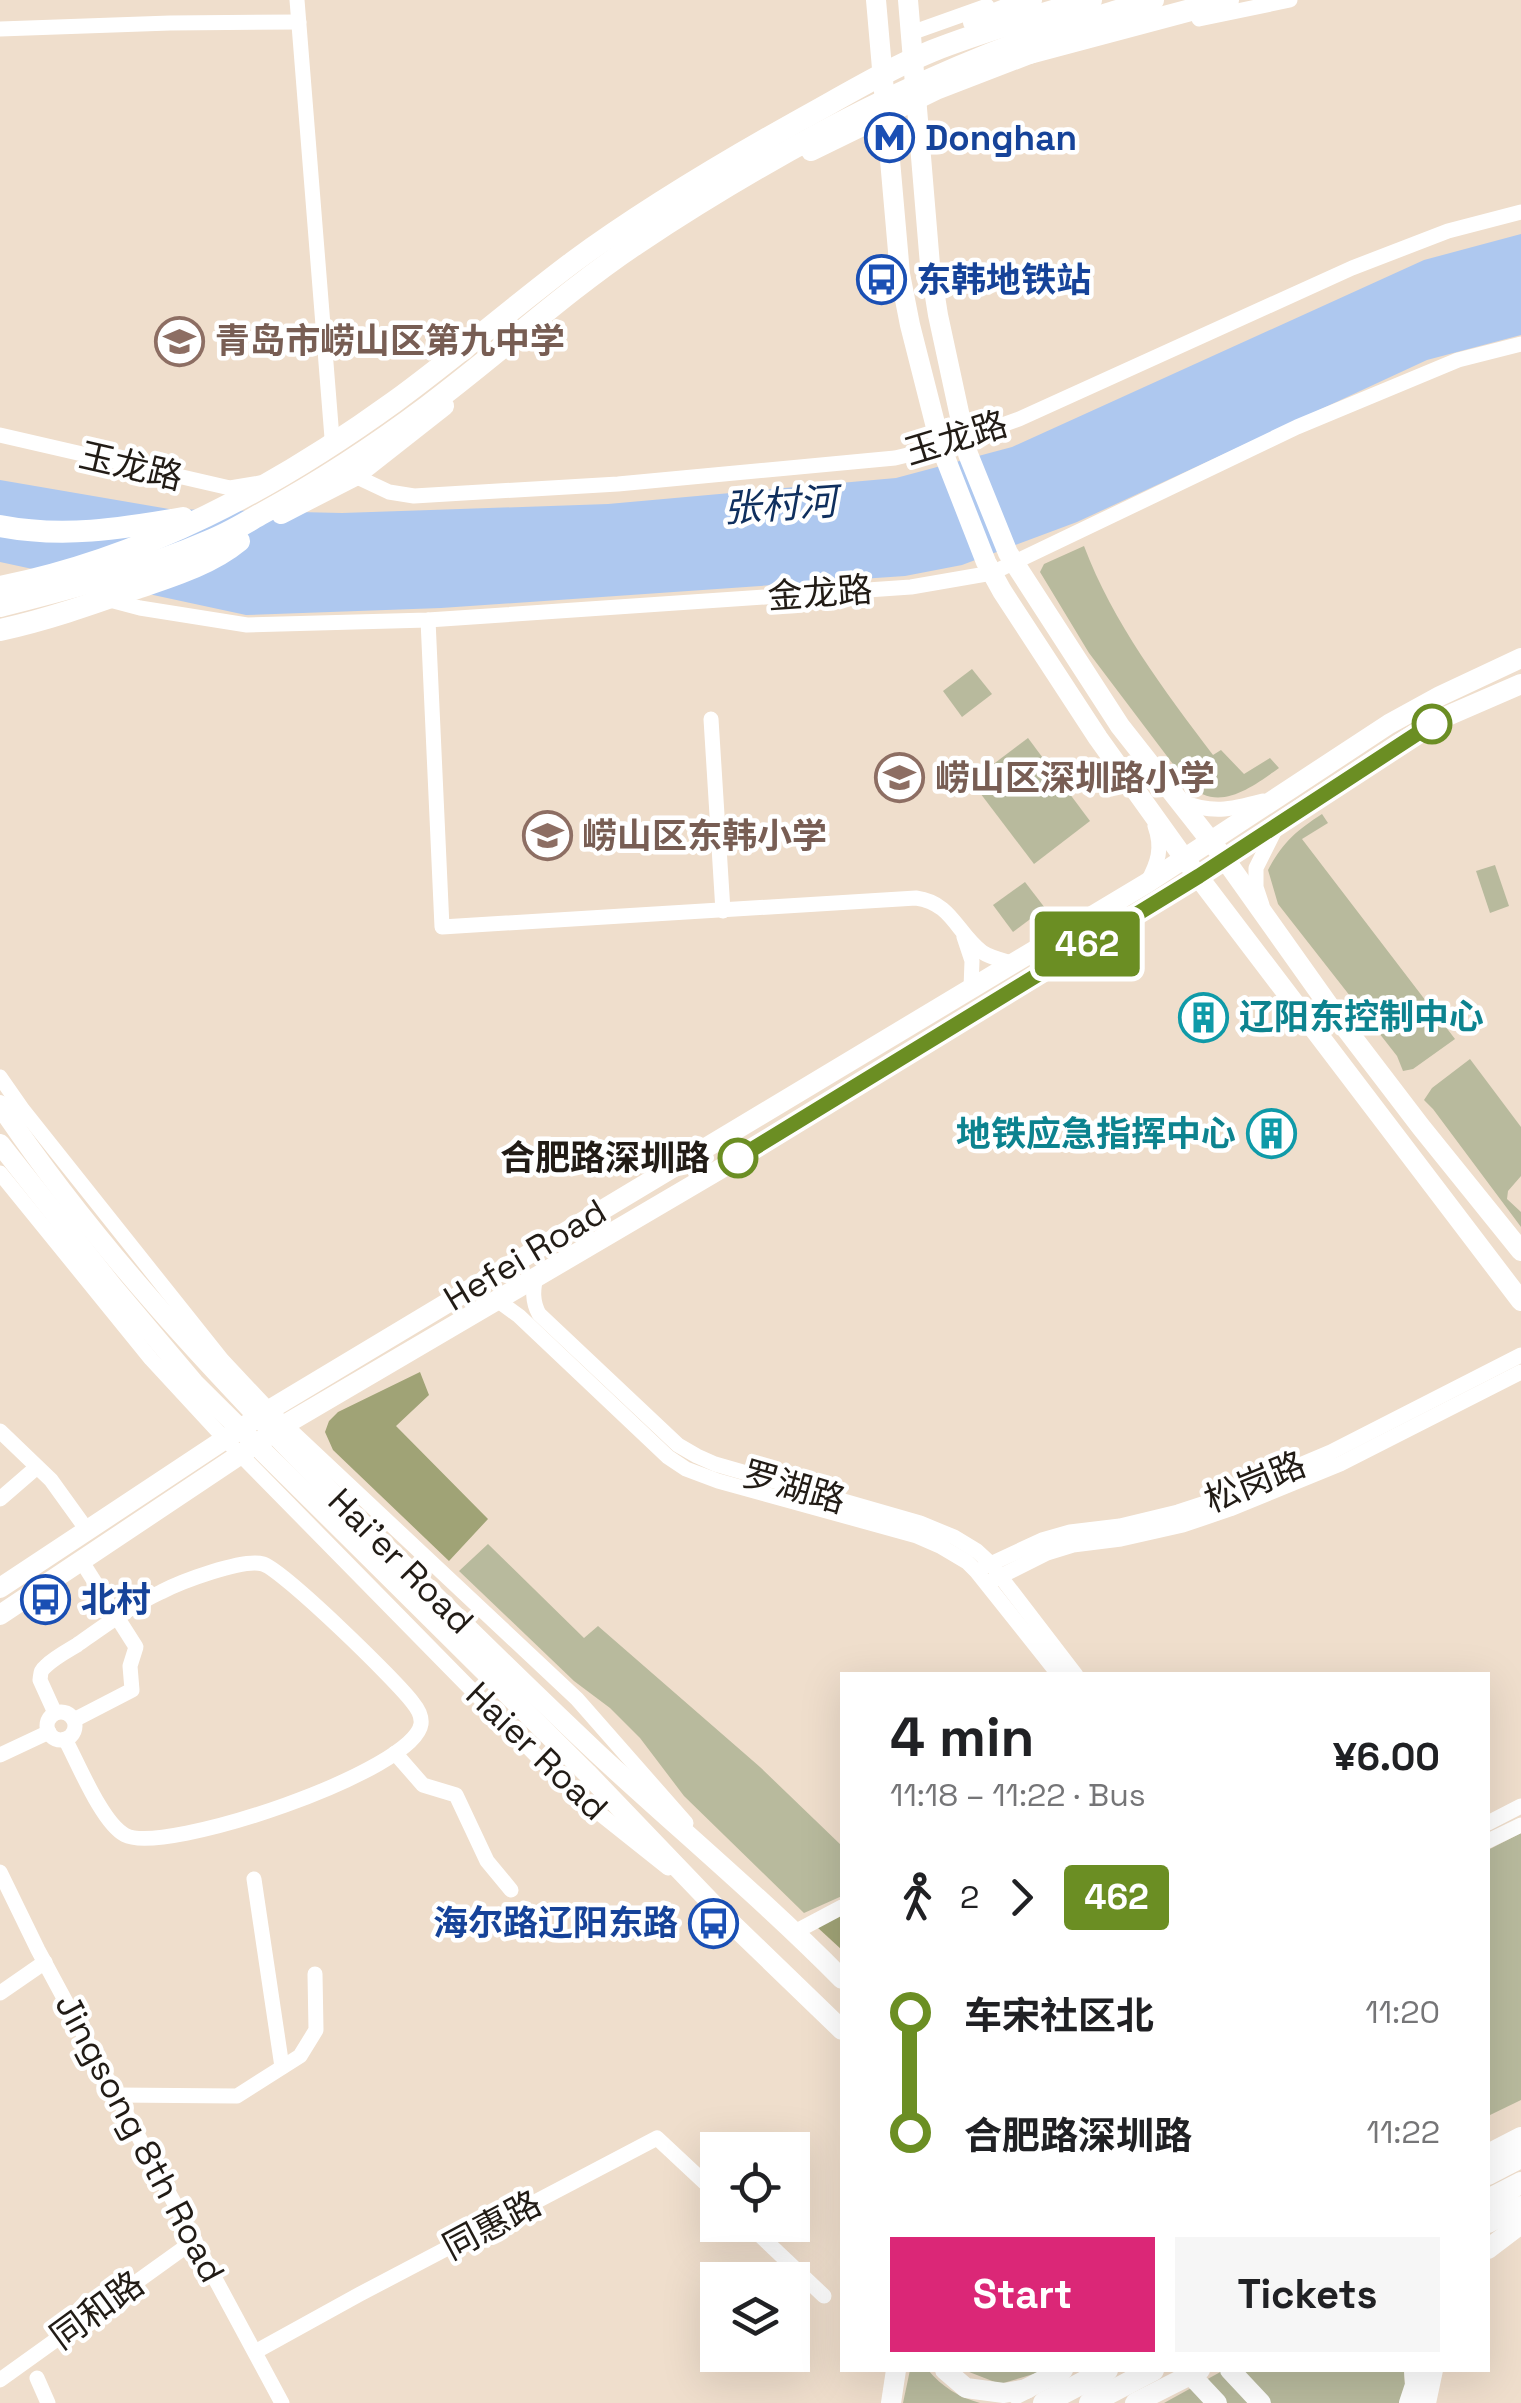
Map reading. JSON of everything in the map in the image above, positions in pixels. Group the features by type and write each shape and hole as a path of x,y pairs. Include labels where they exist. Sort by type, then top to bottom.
{"highway":[{"path":"933,51 968,24 1029,0"},
{"path":"0,587 110,558 186,527 269,482 396,400 574,261 744,151 933,51 1091,0"},
{"path":"2,624 211,541 299,493 430,405 634,246 718,192 814,138 943,74 1039,36 1153,0"},
{"path":"943,74 1228,0"},
{"path":"0,526 61,533 141,525 186,517 269,482"},
{"path":"1490,2173 1521,2157"},
{"path":"1490,2199 1521,2183"},
{"path":"1035,2396 1101,2372"},
{"path":"1090,2403 1149,2372"}],"main road":[{"path":"876,0 900,274 944,455 989,567 1098,738 1184,858 1521,1300"},
{"path":"908,0 930,265 938,315 966,447 1011,558 1120,726 1224,858 1361,1049 1521,1250"},
{"path":"990,28 1029,0"},
{"path":"0,576 54,564 182,521 269,482 697,170 881,68 914,66 990,28 1069,0"},
{"path":"2,624 48,598 196,552 355,476 614,269 675,226 782,165 975,74 1187,0"},
{"name":"Hefei Road","path":"0,1588 269,1410 1147,883 1389,724 1521,658"},
{"path":"1224,858 1438,720 1521,684"},
{"name":"Hefei Road","path":"0,1616 286,1424 734,1161 1224,858"},
{"name":"Hai'er Road","path":"0,1105 128,1272 247,1406 446,1608 840,1976"},
{"name":"Hai'er Road","path":"0,1144 194,1384 587,1773 709,1901"},
{"name":"Haier Road","path":"709,1901 810,1999"},
{"path":"810,1999 840,2028"},
{"path":"810,1999 840,2036"},
{"path":"1490,2143 1521,2135"},
{"path":"1490,2153 1521,2135"},
{"path":"1490,2222 1521,2206"},
{"path":"1490,2248 1521,2224"},
{"path":"891,2403 896,2372"},
{"path":"946,2372 966,2388 1035,2396"},
{"path":"999,2403 1035,2396 1061,2372"},
{"path":"1188,2372 1216,2403"},
{"path":"1136,2403 1196,2372"},
{"path":"1232,2372 1261,2403"}],"street":[{"path":"297,0 332,438"},
{"path":"911,33 1005,0"},
{"path":"1095,29 1183,23 1290,0"},
{"path":"0,28 300,22"},
{"name":"玉龙路","path":"355,476 389,492 414,496 618,484 944,455 1352,268 1448,231 1521,212"},
{"name":"金龙路","path":"73,590 140,608 246,625 428,620 910,587 989,567 1297,427 1458,360 1521,344"},
{"name":"玉龙路","path":"0,435 230,488 269,482"},
{"path":"428,620 442,927 916,898 938,904 984,953 1012,964"},
{"path":"711,719 723,911"},
{"path":"1144,799 1160,848 1147,883"},
{"path":"1178,800 1226,811 1272,799"},
{"path":"1264,914 1256,886 1256,868 1279,823"},
{"path":"963,933 972,961 971,988"},
{"name":"Haier Road","path":"0,1077 222,1360 269,1410 577,1699 738,1882"},
{"name":"Haier Road","path":"0,1173 151,1358 224,1438 570,1790 709,1901"},
{"name":"罗湖路","path":"536,1276 533,1295 539,1314 678,1445 714,1464 954,1536 1073,1672"},
{"path":"497,1300 668,1457 686,1469 917,1536 988,1573 1057,1672"},
{"name":"松岗路","path":"988,1573 1056,1536 1140,1521 1224,1497 1331,1452 1521,1356"},
{"name":"松岗路","path":"988,1573 1060,1549 1168,1529 1230,1510 1340,1464 1521,1372"},
{"path":"0,1431 51,1480 87,1530"},
{"path":"0,1499 38,1467"},
{"path":"74,1720 132,1690 130,1666 136,1647 82,1562"},
{"path":"55,1713 40,1680 46,1666 160,1592 200,1576 253,1563 266,1565 306,1598 392,1680 420,1716 420,1728 408,1744 317,1794 252,1816 142,1840 125,1836 108,1820 65,1739"},
{"path":"64,1712 74,1720 75,1729 65,1739 49,1732 48,1719 55,1713 64,1712"},
{"path":"0,1755 49,1732"},
{"path":"395,1753 424,1785 456,1795 487,1861 510,1890"},
{"path":"1490,1821 1521,1806"},
{"path":"1490,1841 1521,1824"},
{"name":"Jingsong 8th Road","path":"0,1872 282,2403"},
{"path":"254,1879 282,2068"},
{"path":"793,1933 840,1908"},
{"path":"0,1993 45,1962"},
{"path":"116,2095 237,2096 300,2056 316,2030 315,1974"},
{"name":"同惠路","path":"255,2352 657,2138 700,2178"},
{"name":"同和路","path":"0,2380 195,2240"},
{"path":"767,2242 824,2296"},
{"path":"37,2378 48,2403"}],"green space":[{"path":"1084,546 1125,629 1213,755 1221,750 1244,774 1270,758 1279,768 1246,789 1223,797 1199,793 1188,784 1089,653 1040,572 1044,564"},
{"path":"972,669 992,694 962,717 943,691"},
{"path":"1028,738 1090,821 1034,864 971,781"},
{"path":"1322,814 1328,823 1302,839 1455,1039 1413,1069 1403,1071 1397,1056 1278,904 1268,870 1291,838"},
{"path":"1495,865 1509,906 1490,913 1476,871"},
{"path":"1025,882 1045,908 1013,932 993,905"},
{"path":"1470,1059 1521,1127 1521,1176 1508,1191 1507,1199 1521,1212 1521,1227 1424,1100 1432,1088"},
{"path":"420,1372 429,1395 396,1426 488,1519 449,1561 333,1450 325,1432 338,1412"},
{"path":"488,1544 584,1638 598,1626 760,1767 840,1844 840,1897 804,1913 684,1796 640,1738 610,1708 574,1681 459,1571"},
{"path":"1521,1833 1521,2100 1490,2115 1490,1849"},
{"path":"840,1913 840,1948 817,1927"},
{"path":"910,2372 930,2372 951,2391 980,2403 903,2403"},
{"path":"969,2372 1040,2372 1000,2384"},
{"path":"1220,2372 1404,2372 1400,2403 1164,2403"}],"water":[{"name":"张村河","path":"1521,234 1521,335 1427,360 1077,522 962,565 905,576 441,608 246,615 0,562 0,480 169,509 342,513 608,504 896,478 1012,447 1424,260"}],"bus line":[{"name":"462","path":"738,1158 1199,876 1432,724"}],"place":[{"name":"Donghan","path":"890,138"},
{"name":"东韩地铁站","path":"881,280"},
{"name":"青岛市崂山区第九中学","path":"180,341"},
{"name":"崂山区深圳路小学","path":"900,778"},
{"name":"崂山区东韩小学","path":"547,836"},
{"name":"辽阳东控制中心","path":"1204,1017"},
{"name":"地铁应急指挥中心","path":"1271,1134"},
{"name":"合肥路深圳路","path":"738,1158"},
{"name":"北村","path":"46,1600"},
{"name":"海尔路辽阳东路","path":"713,1923"}]}
